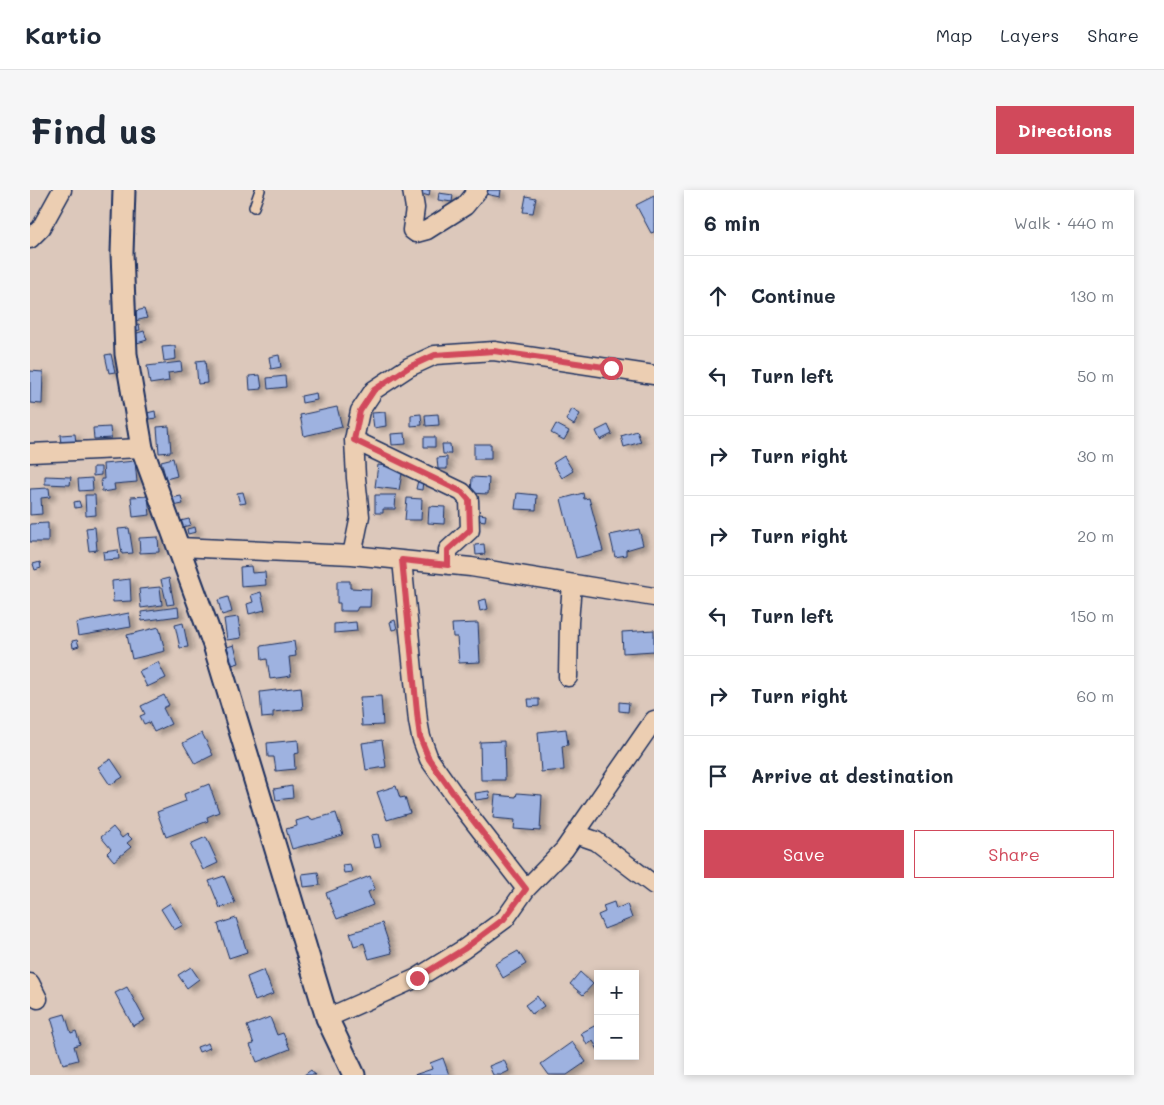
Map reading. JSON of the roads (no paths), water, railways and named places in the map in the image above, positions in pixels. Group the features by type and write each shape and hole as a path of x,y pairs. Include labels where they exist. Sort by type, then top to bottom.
{"street":[{"path":"30,239 42,228 62,190"},
{"path":"124,190 122,253 126,354 142,448 214,645 327,1018 354,1075"},
{"path":"412,190 415,208 412,230 416,233 427,230 465,206 478,190"},
{"path":"352,555 360,516 354,440 360,411 374,390 409,367 435,355 494,351 654,375"},
{"path":"354,440 462,492 469,500 470,530 448,550 448,565"},
{"path":"30,453 142,448"},
{"path":"179,547 352,555 402,560 448,565 654,597"},
{"path":"402,560 420,737 429,759 465,810 526,889"},
{"path":"568,677 572,584"},
{"path":"327,1018 417,978 464,949 504,919 526,889 564,850 653,725"},
{"path":"576,834 596,841 654,885"},
{"path":"30,983 38,999"}],"lane":[{"path":"254,207 260,190"}]}
